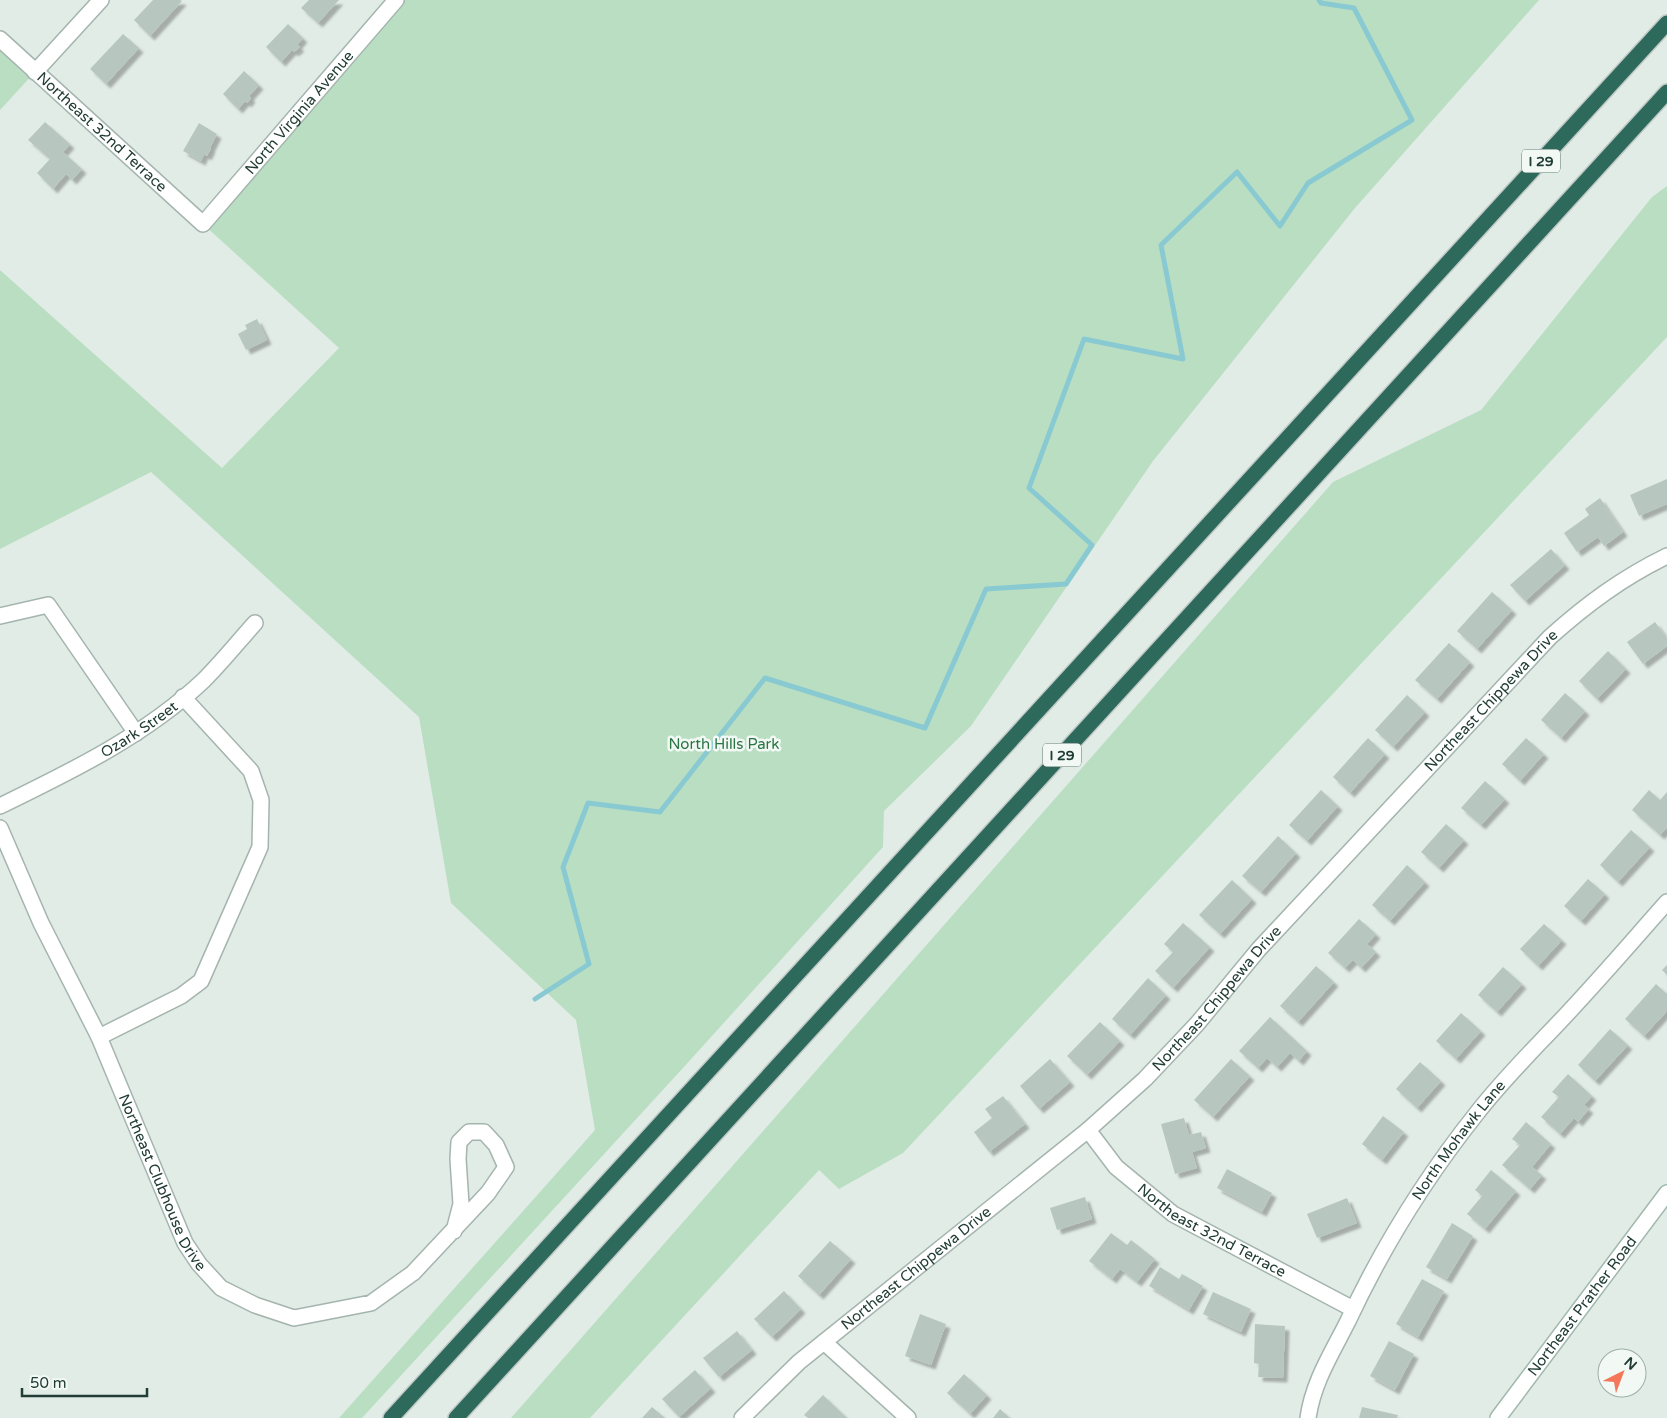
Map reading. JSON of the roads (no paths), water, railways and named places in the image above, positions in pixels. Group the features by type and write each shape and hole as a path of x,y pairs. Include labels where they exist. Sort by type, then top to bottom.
{"highway":[{"name":"I 29","path":"391,1418 1667,23"},
{"name":"I 29","path":"456,1418 1667,92"}],"street":[{"path":"35,72 101,0"},
{"name":"North Virginia Avenue","path":"204,224 396,0"},
{"name":"Northeast 32nd Terrace","path":"0,39 204,224"},
{"name":"Northeast Chippewa Drive","path":"742,1418 799,1362 1088,1130 1144,1079 1197,1024 1258,949 1550,637 1581,608 1616,584 1667,556"},
{"path":"0,616 48,605 136,733"},
{"name":"Ozark Street","path":"0,806 74,770 136,733 203,680 229,654 255,623"},
{"path":"99,1037 181,996 201,981 260,847 261,800 251,771 183,697"},
{"name":"Northeast Clubhouse Drive","path":"0,828 41,923 99,1037 185,1243 221,1288 255,1306 294,1318 371,1304 413,1273 454,1231 488,1193 506,1166 496,1145 484,1132 469,1132 459,1142 458,1159 461,1204 454,1231"},
{"name":"North Mohawk Lane","path":"1308,1418 1310,1401 1318,1380 1353,1308 1407,1210 1428,1179 1478,1112 1516,1066 1545,1037 1667,902"},
{"name":"Northeast 32nd Terrace","path":"1088,1130 1116,1166 1173,1214 1353,1308"},
{"name":"Northeast Prather Road","path":"1498,1418 1667,1193"},
{"path":"824,1342 908,1418"}],"waterway":[{"path":"535,999 589,964 563,867 588,803 660,812 765,678 925,728 986,589 1066,584 1092,545 1029,488 1084,339 1183,359 1161,245 1237,172 1280,226 1308,183 1412,120 1354,8 1321,3 1319,0"}],"park label":[{"name":"North Hills Park","path":"724,744"}]}
